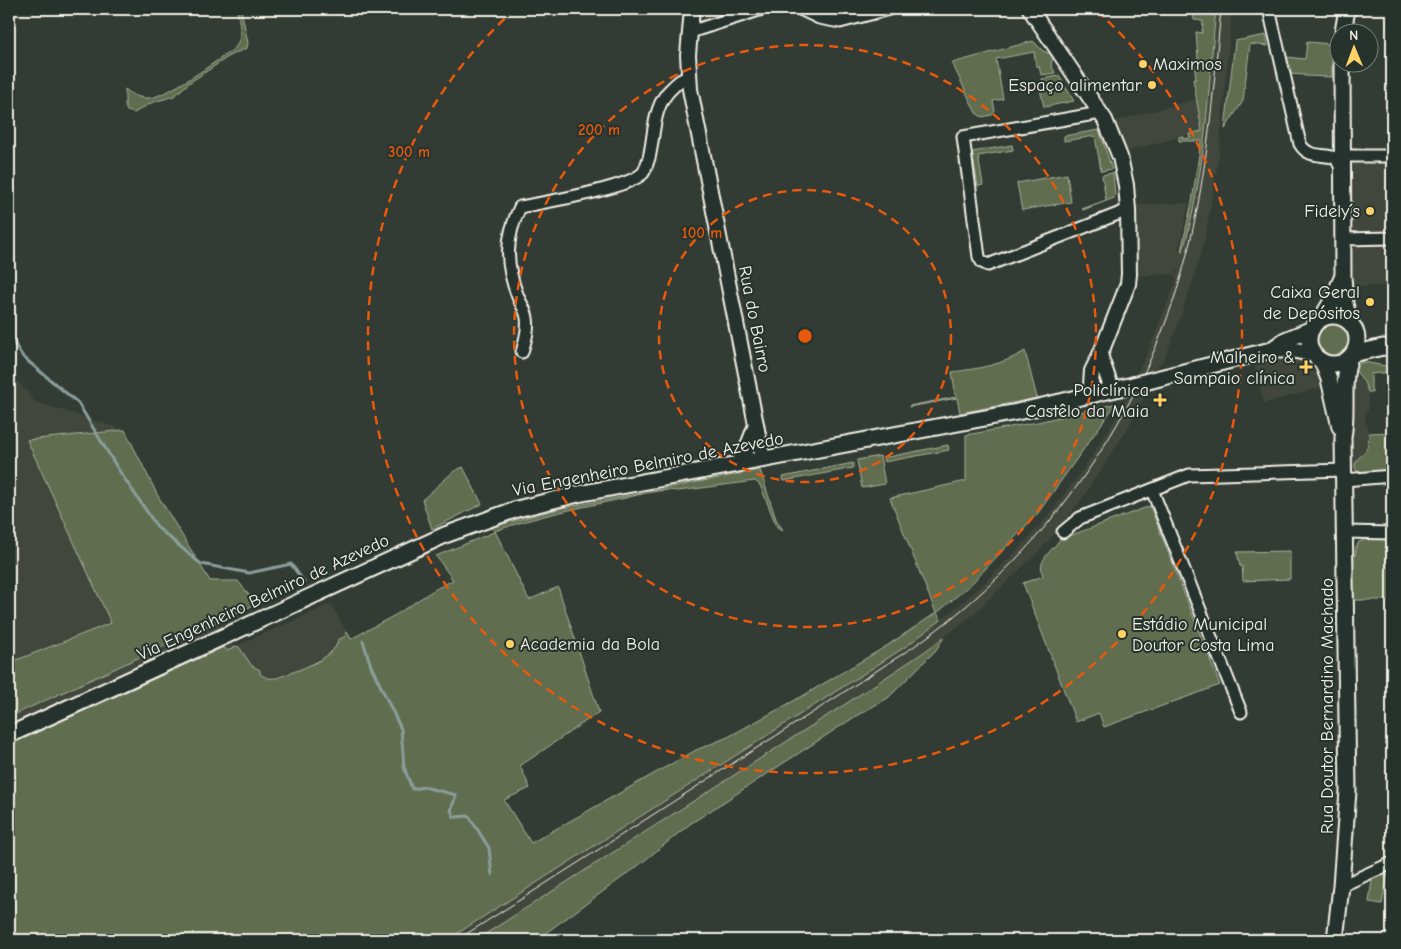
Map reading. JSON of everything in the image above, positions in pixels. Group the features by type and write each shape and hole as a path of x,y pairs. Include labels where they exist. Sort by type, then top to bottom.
{"main road":[{"path":"1345,22 1347,9"},
{"path":"1342,72 1343,276 1345,304 1358,342 1346,372 1346,421 1343,437"},
{"path":"1343,276 1332,302 1316,324 1309,341 1329,379 1343,437"},
{"path":"1316,324 1334,316 1342,317 1387,347"},
{"name":"Via Engenheiro Belmiro de Azevedo","path":"1271,350 1285,340 1316,324"},
{"path":"1318,357 1336,364 1352,356 1387,347"},
{"name":"Via Engenheiro Belmiro de Azevedo","path":"9,734 445,535 517,508 737,464 1017,412 1094,395 1271,350 1294,350 1318,357"},
{"name":"Rua Doutor Bernardino Machado","path":"1334,940 1341,886 1348,791 1343,437"}],"street":[{"name":"Rua do Bairro","path":"692,9 688,77 763,460"},
{"path":"690,32 762,9"},
{"path":"800,9 819,18 840,22 889,9"},
{"path":"1030,9 1100,113 1115,143 1123,166 1128,210 1128,284 1100,355 1094,364 1091,378 1094,395"},
{"path":"1269,9 1300,144 1305,151 1312,155 1336,158 1343,164 1392,156"},
{"path":"522,352 528,332 528,319 525,309 518,298 507,258 513,222 520,207 608,188 642,173 647,165 659,105 667,92 681,79 688,77"},
{"path":"1100,113 964,137 980,260 988,265 1128,210"},
{"path":"1343,239 1392,238"},
{"path":"1100,355 1112,390"},
{"path":"737,464 745,453 756,425"},
{"path":"1063,532 1080,518 1190,475 1392,476"},
{"path":"1152,490 1241,712"},
{"path":"1345,532 1392,533"},
{"path":"1341,886 1392,863"}],"shaded area":[{"path":"1216,9 1232,9 1219,155 1205,238 1174,335 1162,363 1159,364 1126,431 1081,500 1059,529 1036,554 969,618 924,652 847,703 476,940 9,940 9,371 35,402 125,430 234,647 331,604 353,643 463,930 905,647 951,612 982,585 1011,557 1050,514 1088,462 1122,409 1125,396 1147,354 1175,284 1178,269 1176,269 1175,278 1173,274 1130,276 1129,205 1189,203 1178,252 1183,252 1195,201 1202,157"},
{"path":"1197,99 1202,131 1120,153 1108,123"},
{"path":"1344,157 1392,158 1392,207 1388,207 1387,237 1344,238"},
{"path":"1392,242 1392,286 1353,286 1352,253 1355,247 1360,243"},
{"path":"1312,355 1330,385 1264,403 1252,356"},
{"path":"1352,373 1357,379 1360,377 1368,392 1368,412 1365,412 1365,424 1368,427 1368,442 1365,451 1355,465 1353,465"}],"green space":[{"path":"237,9 241,9 248,43 247,48 231,55 189,83 174,96 151,103 134,113 127,111 125,106 125,89 143,98 159,95 193,77 234,49 240,35"},
{"path":"1216,9 1197,192 1183,251 1181,251 1192,202 1201,141 1179,141 1179,137 1183,136 1183,139 1190,138 1189,134 1202,131 1193,79 1196,79 1194,60 1198,59 1196,32 1202,33 1203,21 1194,20 1193,11 1186,12 1186,10"},
{"path":"1266,35 1268,46 1250,44 1243,101 1225,129 1235,41"},
{"path":"1033,41 1043,51 1054,55 1051,64 1055,73 1041,75 1039,66 1036,66 1034,52 996,59 1003,99 993,101 995,111 992,115 982,117 976,113 952,63"},
{"path":"1307,42 1328,44 1328,72 1332,72 1332,77 1290,74 1286,57 1305,59"},
{"path":"1059,76 1074,101 1044,107 1040,89 1043,88 1042,79"},
{"path":"1099,130 1112,169 1101,171 1095,136 1064,141 1064,136"},
{"path":"1012,145 1013,150 978,156 983,185 978,186 972,152"},
{"path":"1113,173 1114,198 1083,210 1106,200 1102,175"},
{"path":"1067,174 1071,202 1022,210 1017,183"},
{"path":"1334,322 1347,327 1352,340 1347,353 1334,358 1321,353 1316,340 1321,327"},
{"path":"1025,351 1037,398 960,413 957,398 909,407 956,397 952,372 999,363"},
{"path":"1363,362 1392,367 1392,372 1371,374 1371,389 1373,392 1368,392 1364,382 1355,370"},
{"path":"1114,404 1038,513 972,583 937,613 941,620 905,647 447,940 9,940 9,745 224,647 227,651 236,646 239,647 252,666 260,670 260,674 268,678 277,678 313,664 330,653 338,640 346,636 345,633 347,632 351,639 453,580 436,556 494,532 492,527 558,509 760,470 776,519 783,530 777,527 760,485 755,481 678,491 650,492 573,509 495,531 529,600 558,587 599,712 520,766 530,788 504,800 531,843 696,750 728,737 806,694 885,647 936,613 890,498 966,481 966,435 1038,422"},
{"path":"125,430 158,496 210,581 238,581 256,604 9,717 9,663 111,623 27,440"},
{"path":"1392,432 1392,472 1359,473 1356,470 1355,464 1366,450 1369,433"},
{"path":"948,445 949,450 884,462 883,458"},
{"path":"880,456 885,484 862,488 857,460"},
{"path":"853,463 853,468 784,481 783,477"},
{"path":"463,467 482,504 432,529 422,500 454,471"},
{"name":"Estádio Municipal Doutor Costa Lima","path":"1150,506 1220,685 1104,727 1099,713 1076,722 1023,583 1043,576 1042,563 1061,538 1063,532 1072,535"},
{"path":"1370,538 1392,538 1392,665 1390,649 1391,600 1353,600 1353,555 1355,555 1359,542"},
{"path":"1290,551 1290,579 1243,581 1242,566 1240,566 1237,552"},
{"path":"944,637 936,650 888,698 856,716 690,824 634,869 536,940 476,940 847,703"},
{"path":"1389,867 1382,904 1369,902 1373,873"}],"waterway":[{"path":"9,335 23,357 78,403 118,469 158,528 201,564 249,573 291,564 304,582"},
{"path":"363,641 371,666 401,729 404,767 412,789 424,787 456,795 451,810 454,817 469,816 489,848 492,875"}],"tram line":[{"path":"457,940 809,715 927,637 966,606 1003,572 1037,536 1097,457 1123,414 1146,370 1165,324 1189,247 1204,169 1221,9"}],"place":[{"name":"Maximos","path":"1143,64"},
{"name":"Espaço alimentar","path":"1152,85"},
{"name":"Fidely´s","path":"1370,211"},
{"name":"Caixa Geral de Depósitos","path":"1370,302"},
{"name":"Malheiro & Sampaio clínica","path":"1306,367"},
{"name":"Policlínica Castêlo da Maia","path":"1160,400"},
{"name":"Estádio Municipal Doutor Costa Lima","path":"1122,634"},
{"name":"Academia da Bola","path":"510,644"}]}
